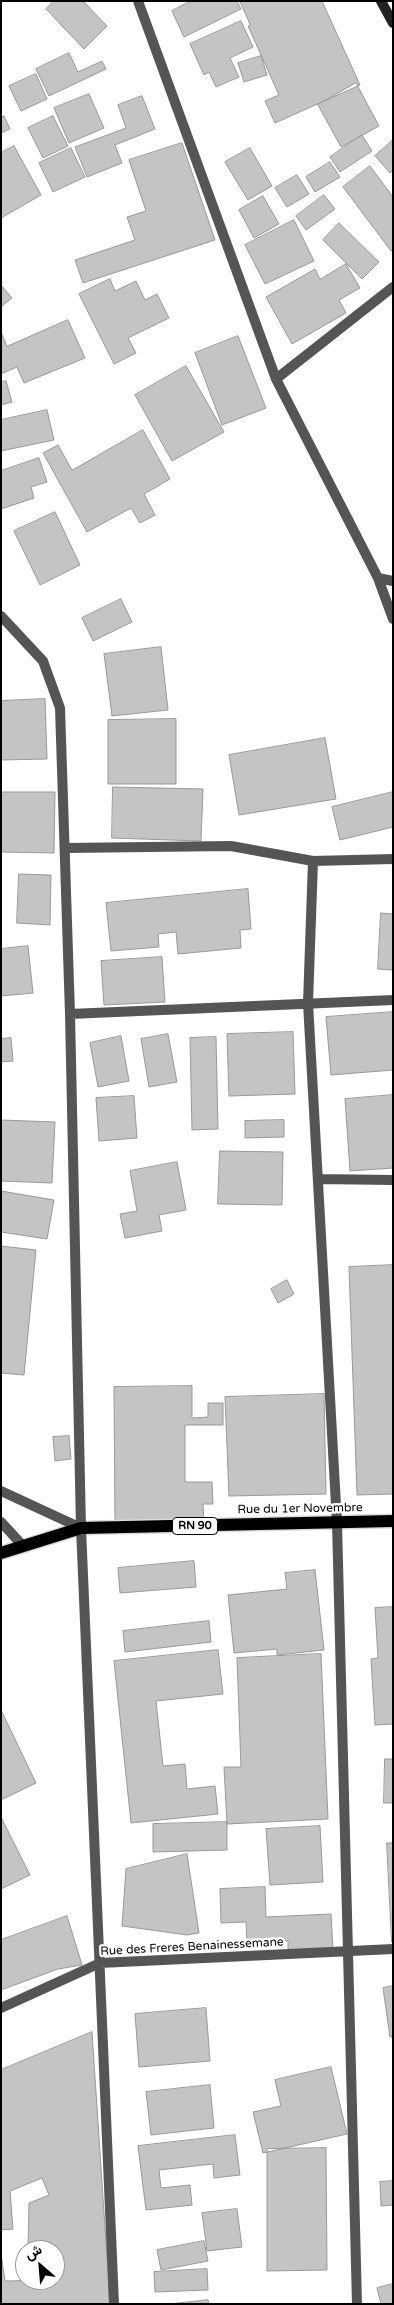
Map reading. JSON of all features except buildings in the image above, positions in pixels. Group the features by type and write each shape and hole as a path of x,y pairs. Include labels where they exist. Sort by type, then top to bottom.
{"main road":[{"path":"381,1 393,23"},
{"name":"Rue du 1er Novembre","path":"1,1554 81,1528 393,1521"}],"street":[{"path":"138,1 276,379 378,578 393,619"},
{"path":"276,379 393,286"},
{"path":"378,578 393,581"},
{"path":"1,616 43,661 60,708 66,848 81,1528 114,2304"},
{"path":"66,848 231,846 313,861 393,858"},
{"path":"313,861 308,1003 337,1522 357,2304"},
{"path":"70,1014 393,1000"},
{"path":"318,1179 393,1180"},
{"path":"1,1491 81,1528"},
{"path":"1,1522 23,1546"},
{"name":"Rue des Freres Benainessemane","path":"1,2008 100,1963 393,1949"}]}
